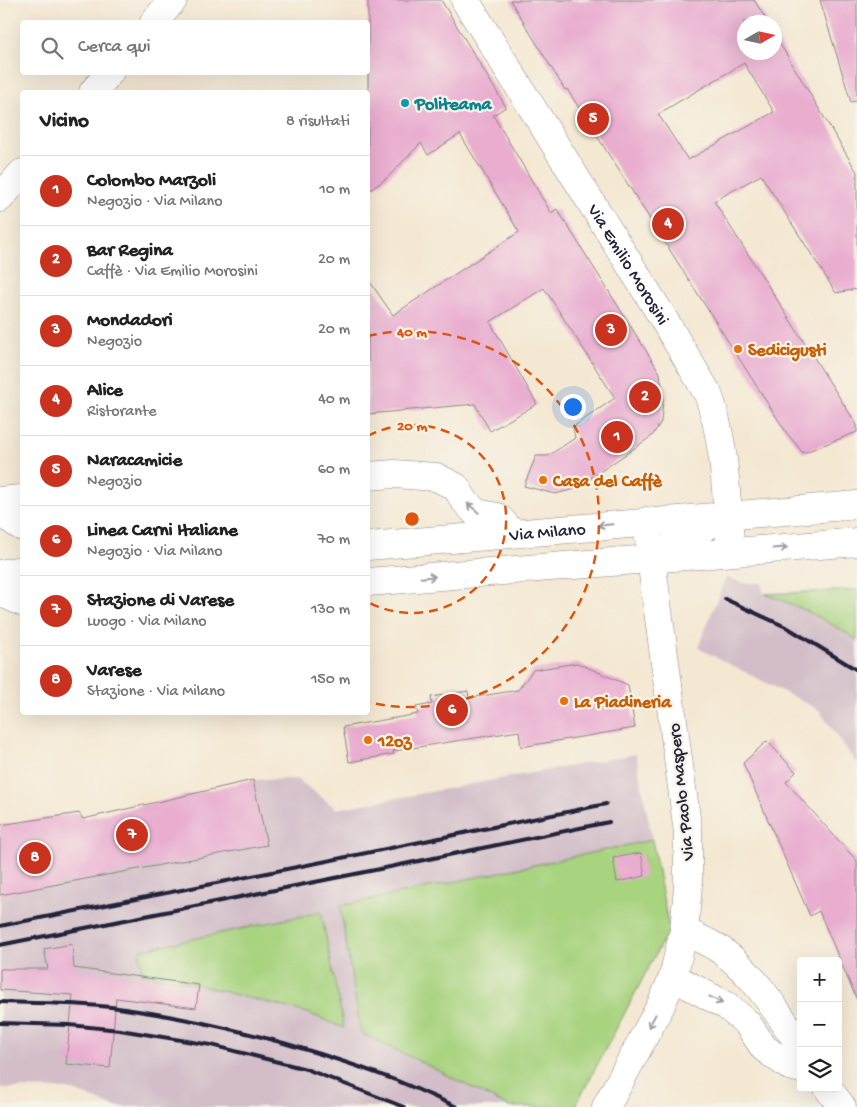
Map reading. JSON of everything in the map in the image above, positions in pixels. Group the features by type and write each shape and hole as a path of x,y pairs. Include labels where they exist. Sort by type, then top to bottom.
{"street":[{"path":"156,20 174,0"},
{"name":"Via Emilio Morosini","path":"465,0 660,313 708,394 714,409 720,441 731,551"},
{"path":"95,90 107,75"},
{"path":"0,198 20,175"},
{"path":"370,476 394,474 436,477 456,487 464,500 476,513 498,517 512,533"},
{"path":"0,501 20,499"},
{"name":"Via Milano","path":"370,546 727,514 857,505"},
{"path":"0,512 20,526"},
{"name":"Via Milano","path":"651,559 727,514"},
{"name":"Via Paolo Maspero","path":"606,1107 661,1005 673,977 684,931 688,886 688,832 647,521"},
{"name":"Via Milano","path":"370,582 857,542"},
{"path":"0,574 20,570"},
{"path":"0,592 20,601"},
{"path":"684,931 721,950 746,972 768,998 800,1047"},
{"path":"673,977 727,1006 748,1023 764,1048 789,1066 797,1068"},
{"path":"831,1092 842,1107"}],"shaded area":[{"path":"726,577 743,583 762,583 763,593 857,589 857,764 819,710 698,648"},
{"path":"636,754 669,929 575,1107 115,1107 68,1089 0,1088 0,825 79,813 84,819 253,780 297,779 337,809"}],"green space":[{"path":"857,590 857,640 812,614 765,594"},
{"path":"652,840 669,929 575,1107 509,1107 361,1033 340,906"},
{"path":"321,912 344,1028 308,1013 178,980 142,974 139,950"}],"building":[{"path":"368,0 441,0 506,107 493,115 551,213 557,209 660,373 663,400 661,422 652,436 575,489 555,494 524,486 536,456 548,456 575,438 573,427 615,398 544,288 490,322 537,404 490,431 475,404 370,414 370,282 393,315 519,232 460,134 428,155 421,143 388,177 370,190 370,90 368,90 368,75 370,75 370,20 368,20"},
{"path":"510,0 754,0 764,15 737,15 737,60 782,60 782,47 857,172 857,289 836,293 761,175 714,201 857,425 857,432 803,453 786,432 567,89 565,90","holes":["744,63 774,112 688,160 658,114"]},
{"path":"820,0 857,0 857,101 851,102"},
{"path":"577,663 628,685 635,728 521,747 519,731 393,751 394,754 349,762 343,727 418,714 416,707 432,704 431,697 468,691 469,698 518,690 533,670"},
{"path":"767,741 796,772 786,782 857,861 857,1000 842,965 842,957 839,957 819,911 810,916 743,763"},
{"path":"253,780 267,845 0,895 0,825 79,813 83,819"},
{"path":"641,853 645,876 617,882 613,858"},
{"path":"72,944 74,968 199,985 196,1008 116,998 110,1068 66,1064 73,995 0,990 0,969 48,969 44,949"}],"railway":[{"path":"725,599 788,628 857,670"},
{"path":"0,926 606,804"},
{"path":"0,945 609,822"},
{"path":"0,1002 110,1007 159,1014 227,1028 295,1046 362,1068 403,1083 457,1107"},
{"path":"0,1023 69,1025 120,1030 211,1045 306,1069 404,1107"}],"place":[{"name":"Politeama","path":"405,103"},
{"name":"Naracamicie","path":"593,119"},
{"name":"Alice","path":"668,224"},
{"name":"Mondadori","path":"611,330"},
{"name":"Sedicigusti","path":"738,349"},
{"name":"Bar Regina","path":"645,397"},
{"name":"Colombo Marzoli","path":"617,437"},
{"name":"Casa del Caffè","path":"543,480"},
{"name":"La Piadineria","path":"564,701"},
{"name":"Linea Carni Italiane","path":"452,710"},
{"name":"12oz","path":"368,740"},
{"name":"Stazione di Varese","path":"132,835"},
{"name":"Varese","path":"35,858"}]}
